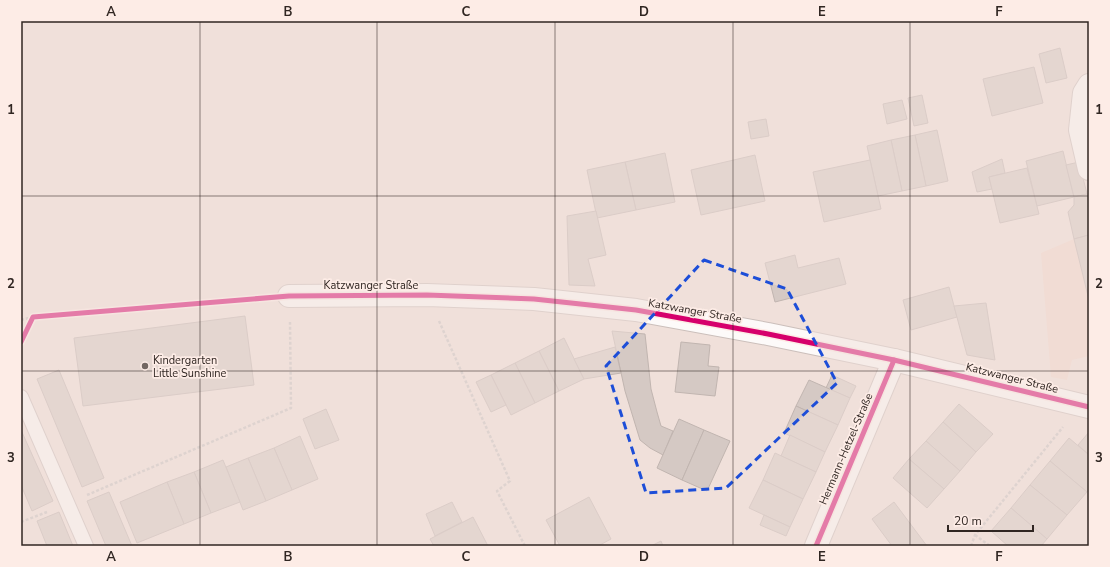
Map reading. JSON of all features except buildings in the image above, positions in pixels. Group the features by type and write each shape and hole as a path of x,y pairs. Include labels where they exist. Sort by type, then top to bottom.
{"street":[{"path":"1089,85 1084,93 1080,130 1089,169"},
{"name":"Katzwanger Straße","path":"289,296 427,295 534,299 636,310 768,334 894,360 1085,406"},
{"name":"Hermann-Hetzel-Straße","path":"816,546 894,360"}],"lane":[{"path":"21,397 86,546"}],"path":[{"path":"427,295 510,481 497,491 525,546"},
{"path":"21,320 33,317 289,296 291,408 67,504 21,522"},
{"path":"21,342 33,317"},
{"path":"971,546 975,535 1085,406"},
{"path":"975,535 990,546"}],"highlighted area":[{"path":"704,260 787,289 837,383 726,488 646,493 606,366"}],"shaded area":[{"path":"1089,235 1089,356 1072,360 1067,380 1051,377 1041,253 1074,239"}],"cycle path":[{"path":"21,342 33,317 289,296 427,295 534,299 636,310 768,334 894,360 1089,407"},
{"path":"816,546 894,360"}],"place":[{"name":"Kindergarten Little Sunshine","path":"145,366"}]}
